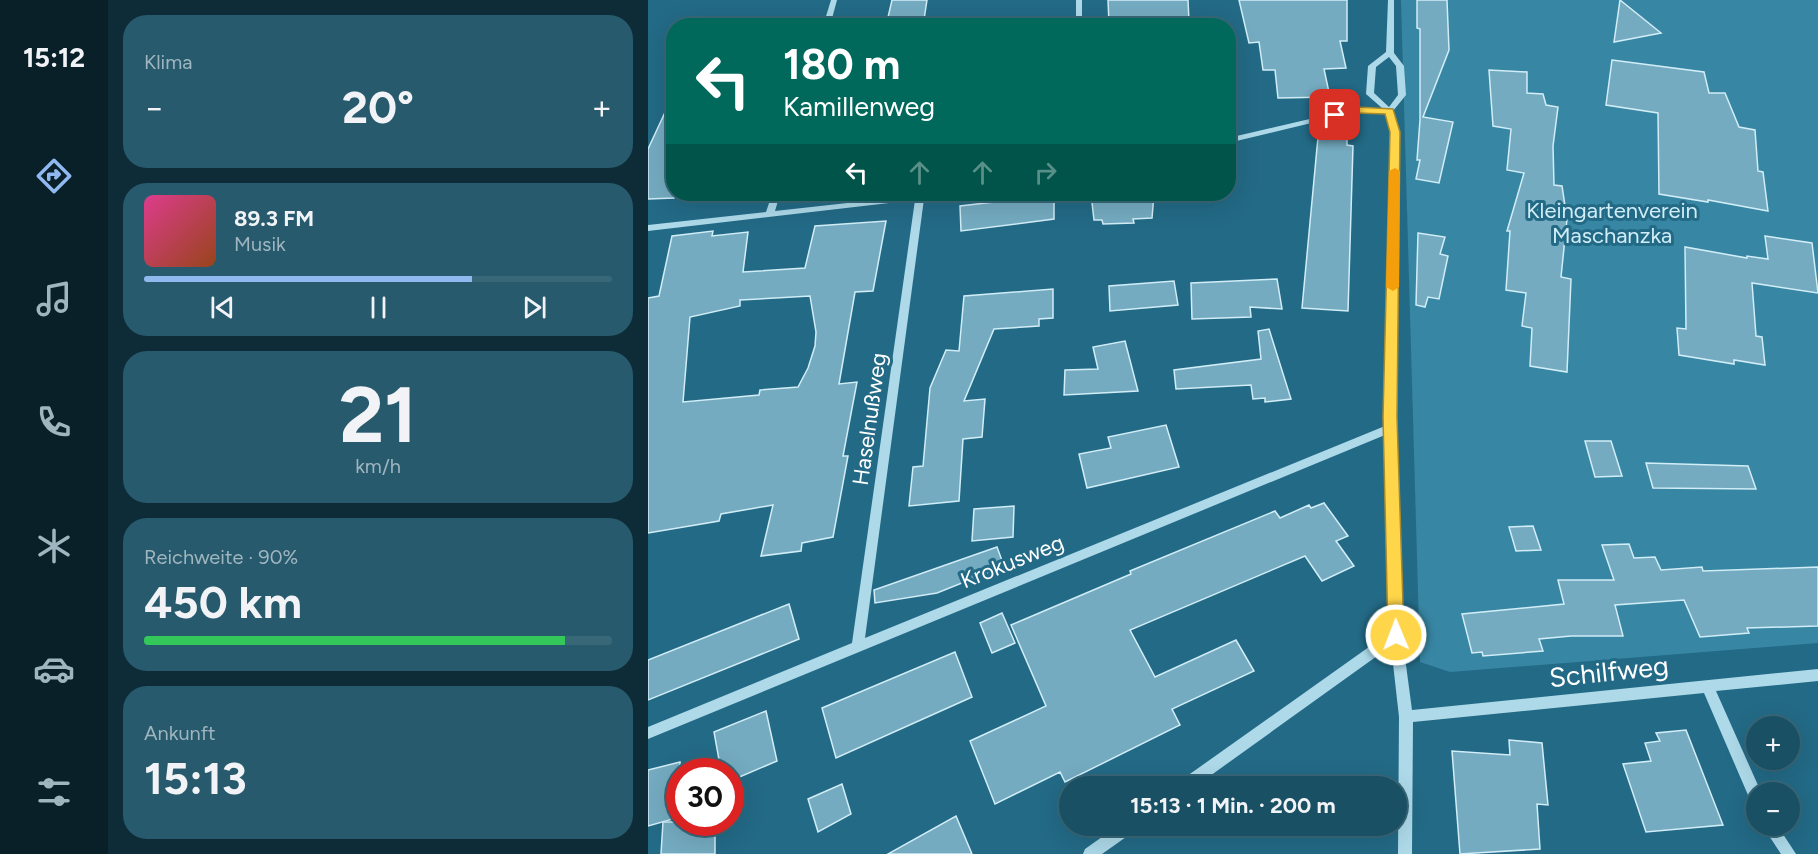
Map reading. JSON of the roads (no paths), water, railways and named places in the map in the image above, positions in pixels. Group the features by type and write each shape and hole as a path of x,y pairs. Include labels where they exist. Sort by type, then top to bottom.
{"street":[{"path":"828,18 834,0"},
{"path":"1079,0 1079,18"},
{"path":"1389,111 1402,95 1400,66 1390,53 1391,0"},
{"path":"1390,53 1372,66 1370,94 1389,111 1395,132 1391,428 1396,635 1406,717 1405,854"},
{"path":"1236,139 1357,110 1389,111"},
{"path":"770,213 774,201"},
{"path":"648,228 882,201"},
{"name":"Haselnußweg","path":"858,645 919,201"},
{"name":"Krokusweg","path":"648,733 1391,428"},
{"path":"1199,776 1396,635"},
{"name":"Schilfweg","path":"1406,717 1818,675"},
{"path":"1707,685 1749,782"},
{"path":"1090,854 1115,836"},
{"path":"1777,836 1789,854"}],"park label":[{"name":"Kleingartenverein Maschanzka","path":"1612,222"}]}
